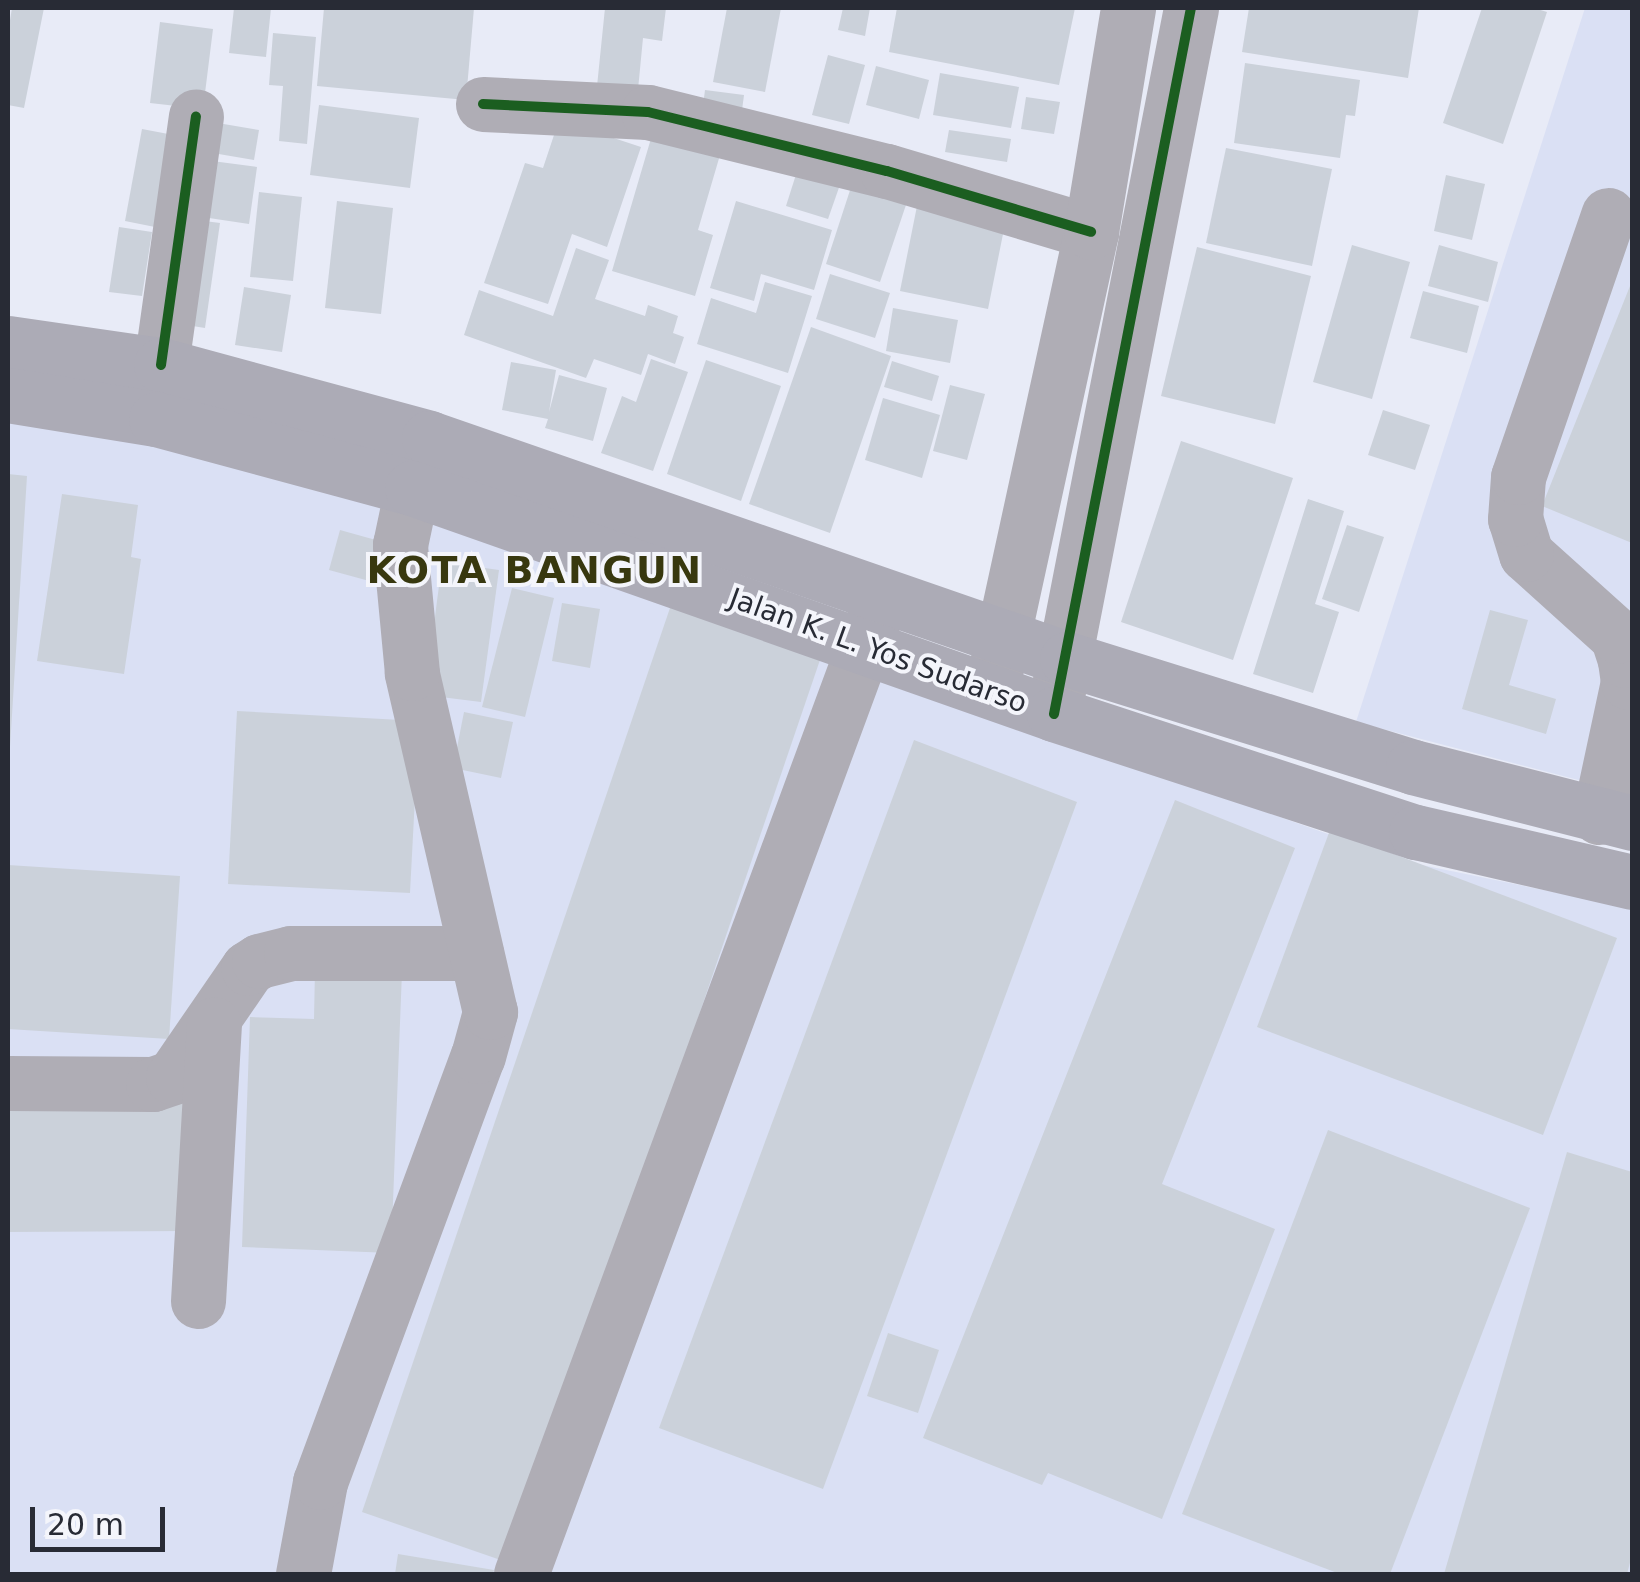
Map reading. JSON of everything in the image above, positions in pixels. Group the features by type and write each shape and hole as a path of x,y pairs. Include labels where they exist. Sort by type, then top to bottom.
{"highway":[{"name":"Jalan K. L. Yos Sudarso","path":"8,342 161,365 428,438 874,621 991,690 1054,714 1416,832 1632,882"},
{"name":"Jalan K. L. Yos Sudarso","path":"8,396 156,419 874,621 1004,637 1412,768 1616,820"}],"street":[{"path":"991,690 1091,232 1128,8"},
{"path":"1054,714 1190,8"},
{"path":"483,104 648,112 869,166 1091,232"},
{"path":"161,365 196,116"},
{"path":"1608,215 1518,478 1514,520 1526,554 1616,636 1625,660 1628,682 1616,820"},
{"path":"303,1574 320,1482 478,1056 490,1012 412,674 400,545 412,488"},
{"path":"521,1574 874,621"},
{"path":"8,1083 153,1084 172,1078 214,1024 248,968 292,952 476,953"},
{"path":"198,1300 214,1024"}],"shaded area":[{"path":"1585,8 1632,8 1632,794 1356,722"},
{"path":"8,411 156,419 1407,862 1632,908 1632,1574 8,1574"}],"building":[{"path":"12,8 44,8 24,108 8,105 8,32"},
{"path":"234,8 271,8 266,57 229,53"},
{"path":"324,8 474,8 466,100 317,86"},
{"path":"605,8 666,8 662,41 643,38 637,100 596,96"},
{"path":"727,8 781,8 765,92 713,82"},
{"path":"843,8 870,8 865,36 838,30"},
{"path":"897,8 1075,8 1059,85 889,52"},
{"path":"1249,8 1419,8 1408,78 1242,52"},
{"path":"1482,8 1534,8 1547,12 1503,144 1443,123"},
{"path":"160,22 213,29 203,109 150,103"},
{"path":"273,33 316,37 307,144 279,141 283,86 269,85"},
{"path":"828,55 865,65 849,124 812,115"},
{"path":"1245,63 1360,80 1355,116 1346,115 1340,158 1234,143"},
{"path":"876,66 929,80 919,119 866,105"},
{"path":"940,73 1019,87 1011,128 933,115"},
{"path":"705,90 744,95 741,118 702,113"},
{"path":"1026,97 1060,102 1054,134 1021,129"},
{"path":"319,105 419,118 410,188 310,175"},
{"path":"559,120 641,147 607,247 572,234 548,304 484,283 525,163 543,168"},
{"path":"206,121 259,130 254,160 201,151"},
{"path":"142,129 184,137 165,229 125,221"},
{"path":"949,130 1011,139 1007,162 945,152"},
{"path":"652,135 720,155 698,230 713,235 695,296 612,271"},
{"path":"1226,148 1332,169 1312,266 1206,243"},
{"path":"197,159 257,167 249,224 189,215"},
{"path":"799,165 842,179 828,219 786,206"},
{"path":"1446,175 1485,184 1472,240 1434,231"},
{"path":"854,178 909,196 880,282 826,264"},
{"path":"259,192 302,197 293,281 250,277"},
{"path":"337,201 393,208 381,314 325,308"},
{"path":"736,201 832,230 814,290 761,274 754,301 710,288"},
{"path":"918,201 1006,219 988,309 900,291"},
{"path":"189,219 220,223 205,328 174,323"},
{"path":"119,227 152,232 142,296 109,292"},
{"path":"1352,245 1410,262 1372,399 1313,382"},
{"path":"1439,245 1498,262 1488,302 1428,286"},
{"path":"1197,247 1311,276 1275,424 1161,396"},
{"path":"576,248 609,260 595,299 645,316 648,305 678,316 673,333 684,337 675,364 648,354 641,375 594,359 586,378 464,335 479,290 553,316"},
{"path":"830,274 890,293 875,338 816,319"},
{"path":"1632,281 1632,543 1542,506"},
{"path":"765,282 812,296 788,373 697,344 711,298 756,313"},
{"path":"244,287 291,295 282,352 235,345"},
{"path":"1423,291 1479,306 1467,353 1410,338"},
{"path":"893,308 958,320 950,363 886,351"},
{"path":"811,327 891,356 830,533 749,504"},
{"path":"651,359 688,372 653,471 601,453 622,396 636,402"},
{"path":"706,360 781,386 741,501 667,474"},
{"path":"892,361 939,376 932,401 884,387"},
{"path":"511,362 556,370 549,412 559,375 607,388 593,441 545,428 548,419 502,410"},
{"path":"950,385 985,394 967,460 933,451"},
{"path":"883,398 940,415 922,478 865,460"},
{"path":"1383,410 1430,425 1415,470 1368,455"},
{"path":"1181,441 1293,478 1233,660 1121,622"},
{"path":"8,474 27,476 10,747 8,747"},
{"path":"62,494 138,505 131,557 141,559 124,674 37,661"},
{"path":"1308,499 1344,511 1315,604 1339,612 1313,693 1253,674"},
{"path":"1347,525 1384,537 1359,612 1322,599"},
{"path":"340,530 383,542 373,582 329,570"},
{"path":"442,562 499,570 481,702 425,695"},
{"path":"512,588 554,598 525,717 482,707"},
{"path":"562,603 600,609 590,668 552,661"},
{"path":"671,605 821,657 512,1564 362,1512"},
{"path":"1490,610 1528,620 1509,685 1556,699 1546,734 1462,709"},
{"path":"237,711 419,721 410,893 228,884"},
{"path":"464,712 513,722 501,778 453,768"},
{"path":"914,740 1077,802 823,1489 659,1428"},
{"path":"1175,800 1295,848 1162,1184 1275,1229 1162,1519 1048,1473 1042,1485 923,1438"},
{"path":"1330,830 1617,938 1543,1135 1257,1027"},
{"path":"8,865 180,876 169,1039 8,1029"},
{"path":"315,969 402,972 391,1253 242,1247 250,1017 314,1019"},
{"path":"187,1092 187,1231 8,1232 8,1093"},
{"path":"1328,1130 1530,1208 1390,1574 1340,1574 1182,1514"},
{"path":"1567,1152 1632,1172 1632,1555 1627,1574 1444,1574"},
{"path":"888,1333 939,1350 918,1413 867,1396"},
{"path":"398,1554 494,1570 493,1574 395,1574"}],"cycle path":[{"path":"1054,714 1191,8"},
{"path":"483,104 648,112 887,171 1091,232"},
{"path":"161,365 196,116"}],"district":[{"name":"KOTA BANGUN","path":"535,571"}]}
